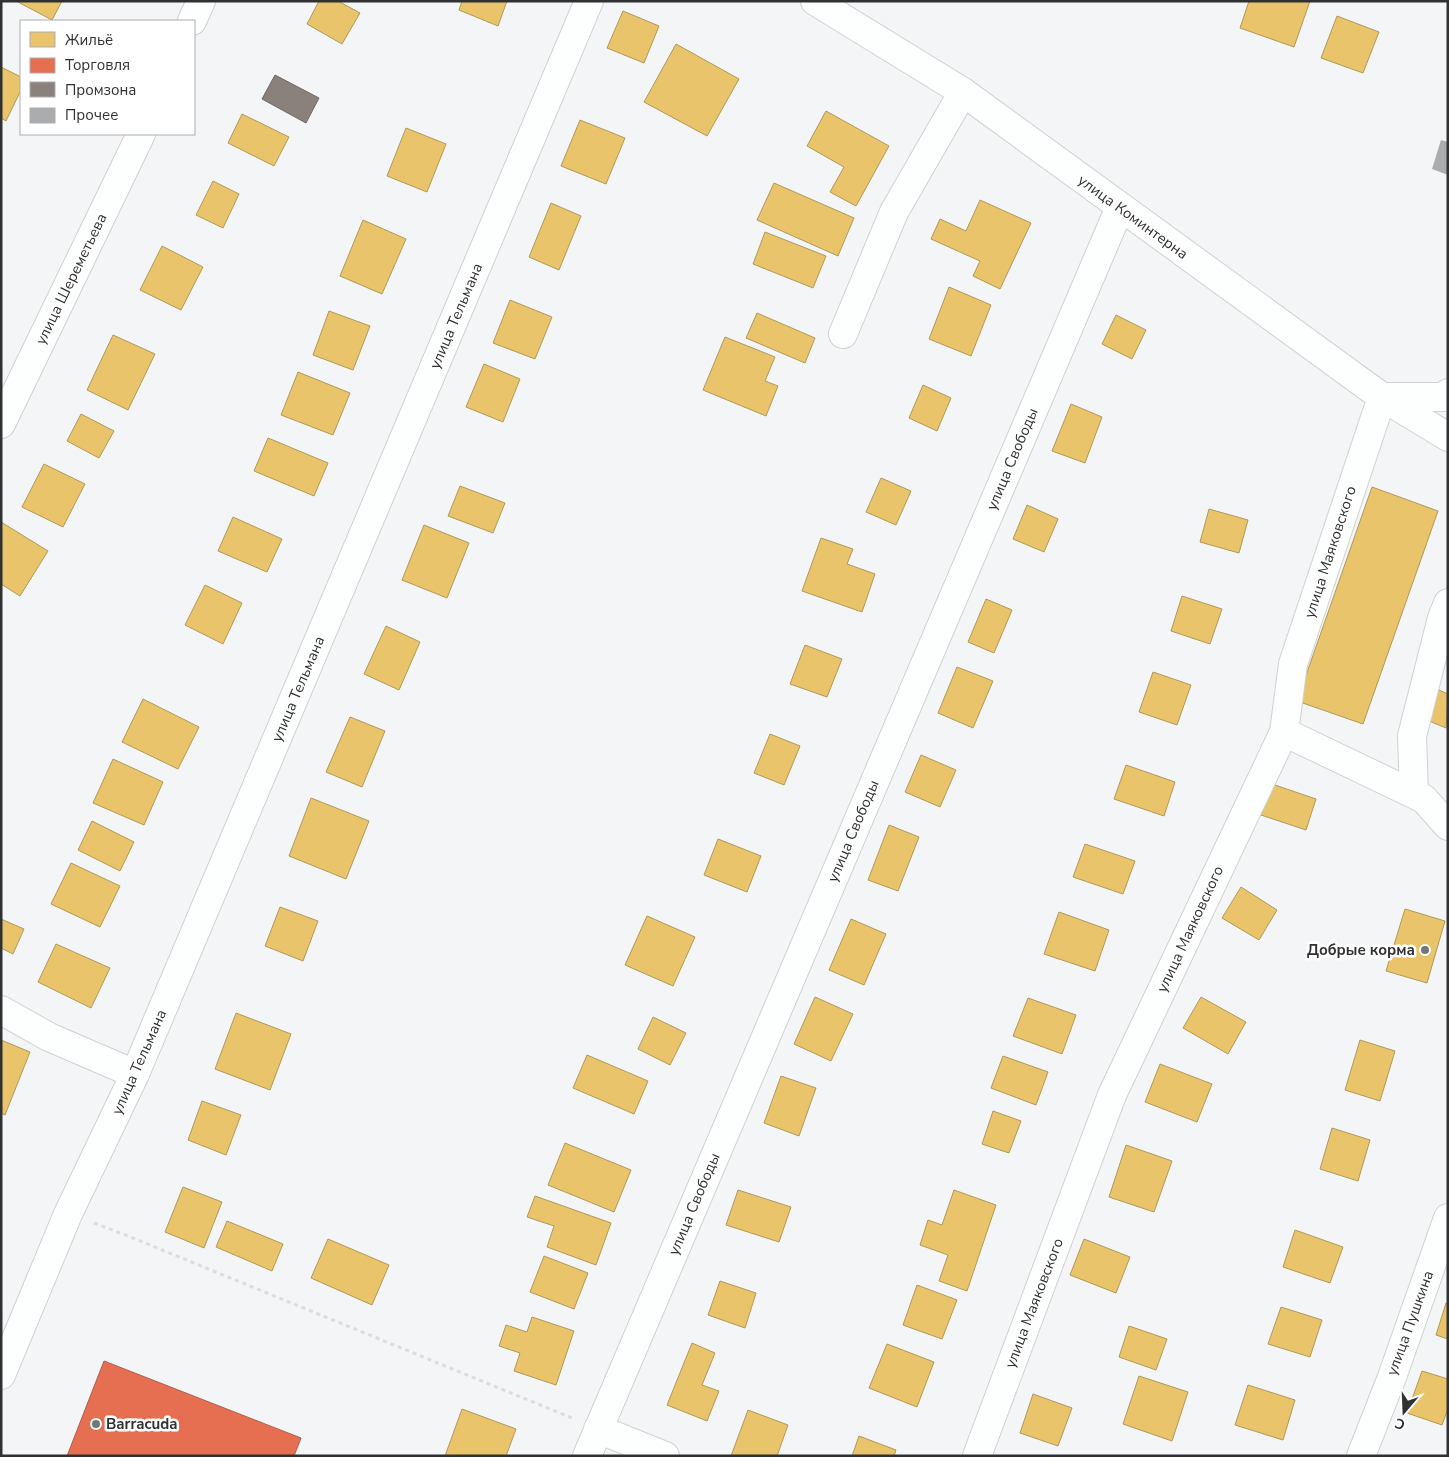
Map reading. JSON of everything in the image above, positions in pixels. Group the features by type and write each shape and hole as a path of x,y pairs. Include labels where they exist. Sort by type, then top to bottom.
{"street":[{"path":"192,20 201,1"},
{"name":"улица Тельмана","path":"1,1375 68,1214 135,1074 589,1"},
{"name":"улица Коминтерна","path":"815,1 963,92 1382,397 1448,437"},
{"path":"843,334 894,212 963,92"},
{"name":"улица Шереметьева","path":"1,424 141,135"},
{"name":"улица Свободы","path":"587,1456 1120,207"},
{"path":"1382,397 1445,397 1448,393"},
{"name":"улица Маяковского","path":"976,1456 1112,1095 1284,732 1292,664 1382,397"},
{"path":"1414,794 1412,736 1442,618 1448,603"},
{"path":"1284,732 1424,799 1448,826"},
{"path":"1,1010 50,1037 135,1074"},
{"name":"улица Пушкина","path":"1360,1456 1392,1377 1448,1218"},
{"path":"598,1429 665,1456"}],"path":[{"path":"68,1214 128,1236 598,1429"}],"building: Жильё":[{"path":"16,1 62,1 52,20"},
{"path":"319,1 338,1 360,13 342,44 307,24"},
{"path":"462,1 507,1 498,26 459,10"},
{"path":"1249,1 1310,1 1294,47 1240,28"},
{"path":"623,11 659,26 644,63 607,48"},
{"path":"1337,16 1379,32 1363,73 1321,58"},
{"path":"676,44 739,79 707,136 644,102"},
{"path":"1,67 20,76 20,92 6,121 1,118"},
{"path":"826,111 889,146 856,206 830,192 844,167 807,146"},
{"path":"242,114 289,137 274,166 228,143"},
{"path":"580,120 625,138 606,184 561,166"},
{"path":"406,128 446,144 427,192 387,176"},
{"path":"213,181 239,194 223,228 196,215"},
{"path":"774,183 854,218 838,256 757,220"},
{"path":"980,200 1031,223 1000,289 973,276 980,261 931,239 940,219 966,231"},
{"path":"551,203 581,216 559,270 529,257"},
{"path":"363,220 406,239 382,294 340,276"},
{"path":"765,232 826,256 813,288 753,264"},
{"path":"162,246 203,267 181,310 140,290"},
{"path":"949,287 991,305 971,356 929,339"},
{"path":"510,300 552,317 535,359 493,343"},
{"path":"329,311 370,326 353,370 313,355"},
{"path":"757,313 815,338 805,363 746,338"},
{"path":"1116,315 1146,330 1132,359 1102,344"},
{"path":"113,335 155,354 128,410 87,390"},
{"path":"725,337 775,357 765,381 778,386 766,416 703,390"},
{"path":"484,364 520,379 503,422 466,407"},
{"path":"298,372 350,393 333,435 281,415"},
{"path":"923,385 951,398 937,431 909,418"},
{"path":"1071,404 1102,417 1085,463 1052,451"},
{"path":"81,414 114,431 99,458 67,441"},
{"path":"268,438 328,463 314,496 254,471"},
{"path":"44,464 85,484 63,527 22,507"},
{"path":"881,478 911,491 896,525 866,512"},
{"path":"460,486 505,503 493,533 448,516"},
{"path":"1372,487 1438,511 1363,724 1297,701"},
{"path":"1027,505 1058,519 1044,552 1013,539"},
{"path":"1209,509 1248,520 1239,553 1200,542"},
{"path":"233,517 282,539 267,572 218,551"},
{"path":"1,522 48,551 20,596 1,584"},
{"path":"424,525 469,543 447,598 402,580"},
{"path":"821,538 853,549 847,564 875,574 862,612 802,591"},
{"path":"205,585 242,603 223,644 185,625"},
{"path":"1182,596 1222,609 1210,644 1171,631"},
{"path":"986,599 1012,610 994,653 968,642"},
{"path":"386,626 420,642 399,690 364,674"},
{"path":"805,645 842,659 827,697 790,684"},
{"path":"957,667 993,681 973,728 938,713"},
{"path":"1153,672 1191,685 1177,725 1139,712"},
{"path":"1434,688 1448,694 1446,728 1422,718"},
{"path":"143,699 199,727 178,769 122,742"},
{"path":"350,717 385,731 362,787 326,772"},
{"path":"770,734 800,746 784,785 754,773"},
{"path":"921,755 956,770 940,807 905,792"},
{"path":"113,759 163,782 144,825 93,803"},
{"path":"1126,765 1175,782 1164,816 1114,799"},
{"path":"1272,784 1316,799 1306,830 1261,815"},
{"path":"311,798 369,821 346,879 289,856"},
{"path":"92,821 134,842 120,871 78,850"},
{"path":"889,825 919,837 898,891 868,880"},
{"path":"718,839 761,856 747,892 704,875"},
{"path":"1085,844 1135,861 1123,894 1073,877"},
{"path":"71,863 120,886 100,927 51,904"},
{"path":"1241,887 1277,910 1259,940 1222,918"},
{"path":"280,907 318,921 303,961 265,946"},
{"path":"1405,909 1445,921 1427,983 1386,971"},
{"path":"1059,912 1109,930 1095,971 1044,954"},
{"path":"647,916 695,937 673,986 625,965"},
{"path":"1,919 24,929 13,954 1,948"},
{"path":"851,919 886,934 864,985 829,970"},
{"path":"56,944 110,968 91,1008 38,982"},
{"path":"815,997 853,1014 831,1061 794,1044"},
{"path":"1201,997 1246,1022 1228,1054 1183,1028"},
{"path":"1028,998 1076,1015 1062,1054 1013,1036"},
{"path":"236,1013 291,1034 270,1090 215,1069"},
{"path":"653,1017 686,1033 670,1065 638,1049"},
{"path":"1,1040 30,1052 5,1115 1,1113"},
{"path":"1360,1040 1395,1051 1380,1101 1345,1090"},
{"path":"587,1055 648,1081 634,1114 573,1088"},
{"path":"1003,1056 1048,1072 1036,1105 991,1088"},
{"path":"1160,1064 1212,1084 1197,1122 1145,1102"},
{"path":"781,1076 816,1088 799,1136 764,1123"},
{"path":"202,1101 241,1115 226,1155 188,1140"},
{"path":"993,1111 1021,1121 1009,1153 982,1144"},
{"path":"1332,1128 1370,1140 1358,1181 1320,1169"},
{"path":"565,1143 631,1170 614,1212 548,1185"},
{"path":"1126,1145 1172,1161 1154,1212 1109,1197"},
{"path":"183,1187 222,1202 204,1248 165,1232"},
{"path":"738,1190 791,1207 779,1242 726,1225"},
{"path":"954,1190 996,1205 967,1291 939,1281 948,1255 920,1245 928,1220 942,1225"},
{"path":"535,1196 611,1223 596,1265 547,1247 554,1226 527,1217"},
{"path":"227,1221 283,1244 272,1271 216,1247"},
{"path":"1295,1230 1343,1247 1330,1283 1283,1267"},
{"path":"328,1239 389,1265 372,1305 311,1278"},
{"path":"1084,1239 1130,1257 1116,1293 1070,1275"},
{"path":"544,1256 588,1273 574,1309 530,1292"},
{"path":"720,1281 756,1293 745,1328 708,1315"},
{"path":"917,1285 957,1300 942,1339 903,1325"},
{"path":"1446,1303 1448,1303 1448,1339 1436,1335"},
{"path":"1281,1307 1322,1320 1310,1357 1268,1344"},
{"path":"532,1317 574,1331 556,1385 514,1371 520,1353 499,1346 506,1325 527,1332"},
{"path":"1129,1326 1167,1339 1156,1370 1119,1357"},
{"path":"692,1343 715,1353 702,1385 719,1391 707,1421 667,1405"},
{"path":"887,1344 934,1362 917,1407 869,1388"},
{"path":"1422,1371 1448,1379 1448,1409 1442,1425 1407,1413"},
{"path":"1139,1376 1188,1392 1172,1441 1123,1424"},
{"path":"1248,1385 1295,1400 1283,1440 1235,1425"},
{"path":"1033,1394 1072,1408 1058,1446 1020,1433"},
{"path":"462,1409 516,1429 506,1456 445,1456"},
{"path":"748,1410 788,1425 777,1456 731,1456"},
{"path":"859,1436 896,1450 894,1456 852,1456"}],"building: Торговля":[{"path":"104,1361 301,1438 294,1456 67,1456"}],"building: Промзона":[{"path":"275,75 319,98 306,123 262,99"}],"building: Прочее":[{"path":"1441,140 1448,142 1448,175 1432,169"}],"place":[{"name":"Добрые корма","path":"1425,950"},
{"name":"Barracuda","path":"96,1424"}]}
